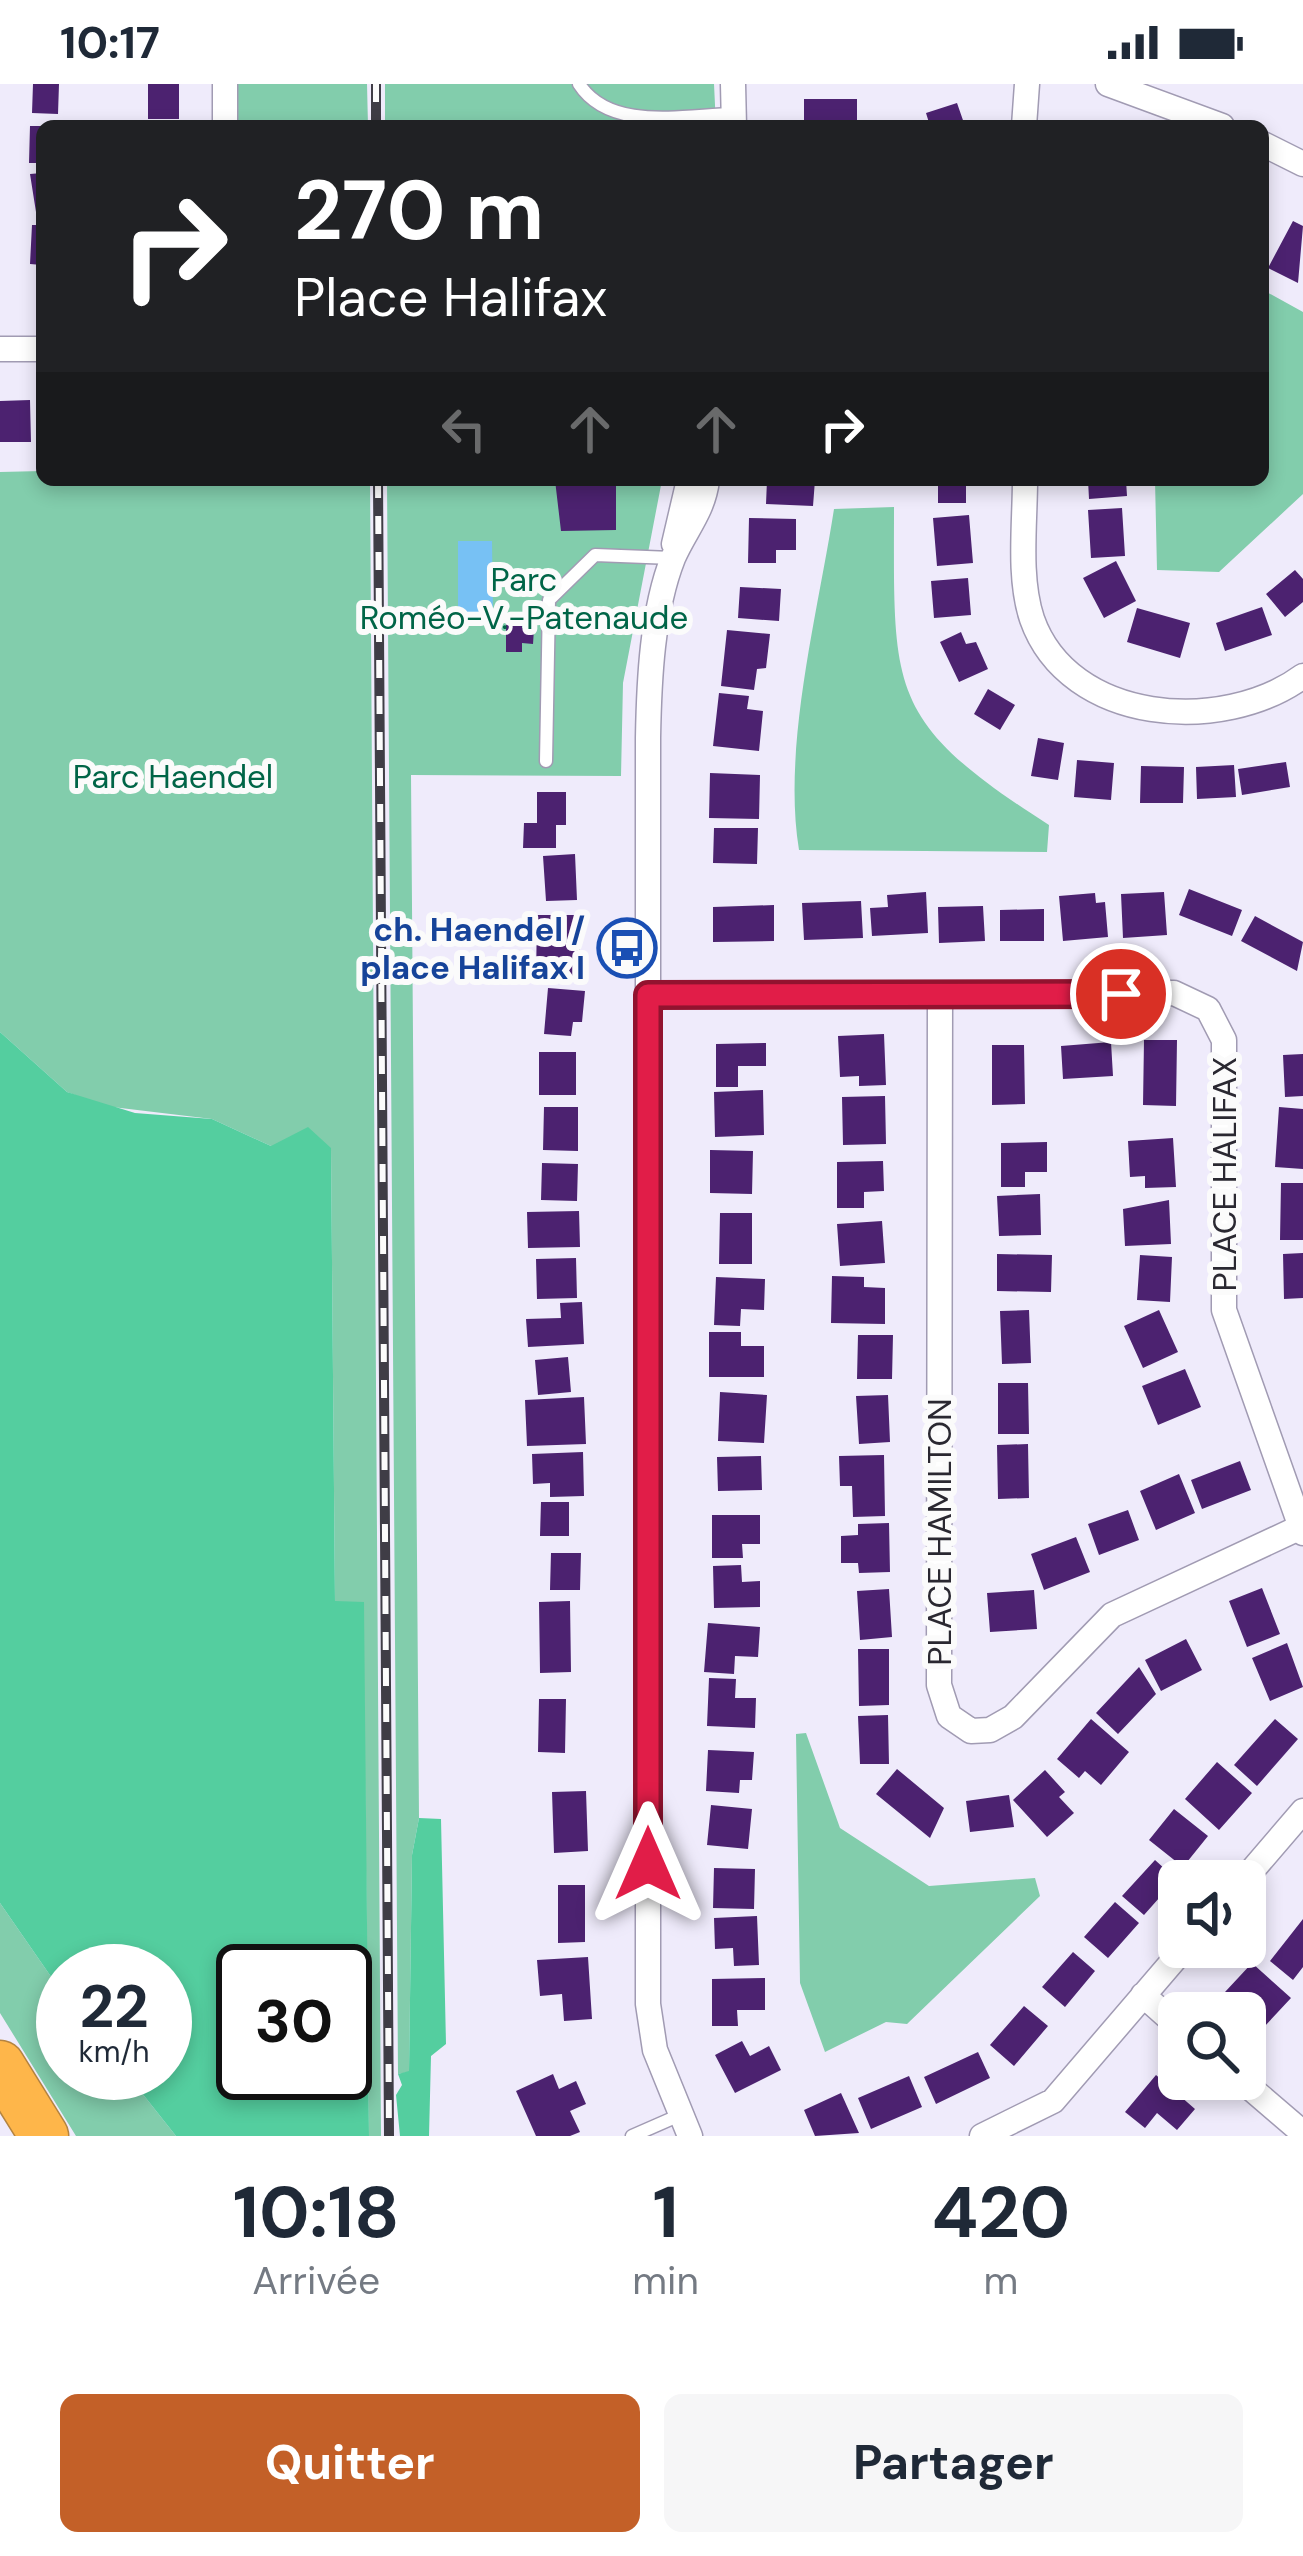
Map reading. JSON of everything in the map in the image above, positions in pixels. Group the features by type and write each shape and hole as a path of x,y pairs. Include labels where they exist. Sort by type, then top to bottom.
{"highway":[{"path":"0,2065 44,2136"}],"street":[{"path":"225,84 225,120"},
{"path":"734,84 734,120"},
{"path":"1024,120 1027,84"},
{"path":"1108,84 1206,120"},
{"path":"1269,147 1303,164"},
{"path":"0,349 36,349"},
{"path":"686,2125 655,2050 648,2004 648,995 649,697 688,486"},
{"path":"673,559 698,517 706,486"},
{"path":"1025,486 1025,579 1033,621 1061,666 1088,689 1132,706 1231,707 1273,695 1303,676"},
{"name":"PLACE HALIFAX","path":"648,995 1174,993 1197,1000 1210,1011 1223,1040 1224,1310 1302,1530"},
{"name":"PLACE HAMILTON","path":"940,994 939,1685 949,1716 971,1731 1002,1725 1112,1615 1302,1530"},
{"path":"1261,1860 1303,1811"},
{"path":"982,2136 1053,2101 1167,1968"},
{"path":"1143,1996 1158,2008"},
{"path":"1264,2100 1303,2133"}],"lane":[{"path":"580,84 600,107 620,114 734,120"},
{"path":"546,761 549,600 589,559 602,553 673,559"},
{"path":"632,2136 686,2125"}],"green space":[{"path":"238,84 367,84 368,120 238,120"},
{"path":"385,84 714,84 716,120 385,120"},
{"path":"1269,293 1303,312 1303,494 1219,572 1157,570 1155,486 1269,486"},
{"name":"Parc Haendel","path":"36,471 36,486 370,486 381,2136 369,2136 372,1944 367,1944 363,1602 335,1602 331,1148 271,1146 212,1119 104,1106 67,1092 0,1032 0,472"},
{"name":"Parc Roméo-V.-Patenaude","path":"387,486 661,486 623,683 621,776 411,775 419,1818 412,1855 409,2072 398,2074"},
{"path":"894,507 895,620 910,696 928,727 956,757 1049,825 1047,852 799,850 795,810 798,724 834,509"},
{"path":"0,1032 67,1092 135,1113 212,1119 271,1146 308,1127 331,1148 335,1601 364,1602 367,1944 216,1944 216,2100 369,2100 369,2136 176,2136 147,2100 192,2100 192,1944 36,1944 36,1955 0,1903"},
{"path":"806,1733 840,1828 929,1886 1035,1878 1040,1896 907,2024 886,2022 825,2052 800,1983 796,1734"},
{"path":"419,1818 441,1819 446,2044 431,2056 429,2136 400,2136 396,2095 402,2085 398,2074 409,2071 412,1855"},
{"path":"0,1903 36,1955 36,2071 0,2013"},
{"path":"54,2100 147,2100 176,2136 76,2136"}],"water":[{"path":"458,541 492,541 493,615 458,615"}],"building":[{"path":"33,84 59,84 58,114 32,113"},
{"path":"148,84 179,84 179,119 148,119"},
{"path":"804,99 857,99 857,120 804,120"},
{"path":"957,103 963,120 928,120 926,113"},
{"path":"30,126 36,126 36,163 29,163"},
{"path":"30,174 36,174 36,212"},
{"path":"1293,221 1303,226 1298,283 1269,266"},
{"path":"32,225 36,225 36,264 30,264"},
{"path":"30,400 31,442 0,442 0,401"},
{"path":"556,486 616,486 616,530 561,531"},
{"path":"767,486 815,486 813,506 766,504"},
{"path":"938,486 966,486 966,503 938,503"},
{"path":"1088,486 1126,486 1127,496 1089,499"},
{"path":"1122,508 1125,556 1091,558 1088,510"},
{"path":"969,515 973,563 937,566 933,518"},
{"path":"749,518 796,519 796,550 776,550 776,563 748,563"},
{"path":"1116,561 1136,601 1104,618 1083,578"},
{"path":"1295,570 1303,579 1303,602 1285,617 1266,594"},
{"path":"968,578 971,615 934,618 931,581"},
{"path":"740,587 781,589 779,621 738,618"},
{"path":"1262,607 1272,635 1225,651 1216,623"},
{"path":"1137,608 1190,623 1180,658 1127,642"},
{"path":"506,619 522,620 522,628 534,629 533,644 522,643 522,652 506,652"},
{"path":"727,630 770,634 766,668 757,669 754,690 721,686"},
{"path":"961,632 966,644 976,642 988,669 959,682 940,642"},
{"path":"988,689 1015,705 1000,730 974,714"},
{"path":"719,693 749,696 747,709 763,711 759,751 713,746"},
{"path":"1038,738 1064,743 1058,780 1031,776"},
{"path":"1077,760 1114,763 1111,800 1074,797"},
{"path":"1286,762 1290,787 1242,795 1238,769"},
{"path":"1234,765 1236,797 1197,799 1196,767"},
{"path":"1141,766 1184,767 1183,803 1140,803"},
{"path":"710,773 760,775 759,819 709,818"},
{"path":"537,792 566,792 566,825 556,825 556,848 523,848 524,823 537,823"},
{"path":"714,828 758,828 757,864 713,863"},
{"path":"575,854 577,900 546,901 543,856"},
{"path":"1189,889 1242,910 1232,936 1179,915"},
{"path":"926,892 928,933 872,936 870,908 888,907 887,895"},
{"path":"1164,892 1167,935 1123,938 1121,894"},
{"path":"1095,893 1096,903 1105,902 1108,937 1063,941 1059,896"},
{"path":"861,901 863,938 804,940 802,903"},
{"path":"774,905 774,941 713,942 713,907"},
{"path":"983,906 985,941 939,943 938,907"},
{"path":"1044,909 1044,941 1000,941 1000,910"},
{"path":"537,915 581,915 579,979 536,979"},
{"path":"1255,916 1303,942 1297,971 1241,941"},
{"path":"548,988 585,991 582,1022 573,1022 571,1036 544,1034"},
{"path":"884,1034 886,1085 859,1086 859,1076 840,1077 838,1036"},
{"path":"1144,1040 1177,1040 1176,1106 1143,1105"},
{"path":"1111,1042 1113,1076 1063,1079 1061,1046"},
{"path":"766,1043 766,1066 738,1066 738,1087 716,1087 716,1044"},
{"path":"992,1045 1024,1045 1025,1104 992,1105"},
{"path":"539,1052 576,1052 576,1095 539,1095"},
{"path":"1303,1054 1303,1096 1285,1097 1283,1055"},
{"path":"763,1090 764,1135 715,1137 714,1092"},
{"path":"885,1096 886,1144 843,1145 842,1097"},
{"path":"544,1107 578,1107 578,1151 543,1150"},
{"path":"1279,1107 1303,1109 1303,1169 1275,1167"},
{"path":"1173,1138 1176,1187 1145,1188 1145,1176 1130,1177 1128,1141"},
{"path":"1047,1142 1047,1172 1025,1172 1025,1187 1001,1187 1001,1143"},
{"path":"710,1150 753,1151 752,1194 710,1193"},
{"path":"883,1161 884,1191 864,1192 864,1208 837,1208 837,1162"},
{"path":"542,1163 578,1164 577,1201 541,1200"},
{"path":"1281,1183 1303,1183 1303,1240 1280,1240"},
{"path":"1040,1194 1041,1235 999,1236 997,1196"},
{"path":"1169,1200 1171,1244 1125,1246 1123,1209"},
{"path":"579,1211 580,1247 528,1248 527,1212"},
{"path":"720,1213 752,1213 752,1264 719,1264"},
{"path":"882,1221 885,1263 840,1266 837,1224"},
{"path":"1303,1253 1303,1298 1284,1299 1283,1254"},
{"path":"997,1254 1052,1255 1051,1292 997,1291"},
{"path":"1140,1255 1172,1257 1170,1302 1137,1300"},
{"path":"576,1258 577,1298 537,1299 536,1259"},
{"path":"832,1276 864,1277 864,1287 885,1288 885,1324 831,1323"},
{"path":"716,1277 765,1279 764,1310 741,1309 740,1326 714,1325"},
{"path":"582,1302 584,1344 528,1347 526,1319 561,1318 560,1303"},
{"path":"1029,1310 1031,1363 1002,1364 1000,1311"},
{"path":"1159,1310 1178,1352 1143,1368 1124,1326"},
{"path":"709,1332 741,1332 741,1346 764,1346 764,1377 709,1377"},
{"path":"858,1335 893,1335 892,1379 857,1379"},
{"path":"568,1357 571,1392 538,1395 535,1360"},
{"path":"1185,1369 1201,1407 1158,1425 1142,1386"},
{"path":"998,1383 1028,1383 1029,1434 998,1434"},
{"path":"720,1392 767,1395 764,1443 718,1441"},
{"path":"888,1395 890,1442 859,1444 856,1396"},
{"path":"584,1397 586,1444 527,1446 525,1400"},
{"path":"1028,1444 1029,1498 998,1499 997,1445"},
{"path":"583,1452 584,1496 550,1497 550,1483 533,1484 532,1454"},
{"path":"884,1455 885,1516 853,1517 852,1486 840,1486 839,1456"},
{"path":"761,1456 762,1490 718,1491 717,1457"},
{"path":"1240,1461 1251,1490 1202,1509 1191,1480"},
{"path":"1179,1474 1195,1513 1156,1530 1140,1491"},
{"path":"541,1502 569,1502 569,1536 540,1536"},
{"path":"1128,1510 1139,1540 1099,1555 1088,1524"},
{"path":"712,1515 760,1515 760,1544 742,1544 743,1558 712,1558"},
{"path":"889,1523 890,1572 859,1573 858,1563 841,1563 841,1536 858,1535 858,1524"},
{"path":"1076,1537 1090,1572 1044,1590 1031,1554"},
{"path":"551,1553 581,1553 580,1590 550,1590"},
{"path":"741,1565 742,1582 760,1581 760,1607 714,1608 713,1566"},
{"path":"1262,1588 1280,1634 1247,1647 1229,1601"},
{"path":"889,1589 892,1637 860,1640 857,1591"},
{"path":"1034,1590 1037,1629 990,1632 987,1593"},
{"path":"570,1601 571,1672 540,1673 539,1602"},
{"path":"708,1623 760,1627 758,1657 735,1656 734,1674 704,1672"},
{"path":"1186,1639 1202,1670 1161,1691 1145,1660"},
{"path":"1287,1643 1303,1687 1270,1701 1252,1658"},
{"path":"858,1649 889,1649 889,1705 859,1706"},
{"path":"1139,1667 1156,1694 1118,1734 1096,1713"},
{"path":"709,1678 736,1679 735,1698 756,1698 755,1728 707,1726"},
{"path":"539,1699 566,1699 565,1753 538,1752"},
{"path":"888,1715 889,1764 860,1764 858,1716"},
{"path":"1091,1719 1129,1752 1101,1785 1085,1771 1079,1778 1057,1759"},
{"path":"1275,1719 1298,1739 1257,1786 1234,1765"},
{"path":"708,1750 754,1752 752,1780 740,1780 739,1793 706,1791"},
{"path":"1217,1762 1252,1793 1219,1830 1185,1799"},
{"path":"897,1769 944,1808 930,1838 876,1794"},
{"path":"1045,1770 1065,1792 1059,1797 1074,1813 1047,1837 1013,1800"},
{"path":"586,1791 588,1851 554,1853 552,1792"},
{"path":"1009,1795 1014,1827 970,1832 966,1801"},
{"path":"711,1805 752,1809 748,1849 707,1845"},
{"path":"1174,1809 1208,1836 1189,1860 1174,1860 1149,1840"},
{"path":"1155,1860 1158,1863 1158,1899 1144,1915 1122,1896"},
{"path":"714,1868 755,1869 754,1909 713,1908"},
{"path":"558,1885 585,1885 585,1942 558,1943"},
{"path":"1115,1902 1139,1923 1108,1958 1084,1937"},
{"path":"757,1916 759,1965 734,1966 733,1948 715,1949 714,1918"},
{"path":"1303,1919 1303,1967 1293,1980 1270,1961"},
{"path":"1073,1952 1095,1971 1065,2007 1042,1987"},
{"path":"588,1957 592,2019 564,2021 562,1994 540,1996 537,1960"},
{"path":"1247,1968 1258,1968 1291,1998 1266,2025 1266,1992 1225,1992"},
{"path":"765,1978 765,2010 737,2010 738,2026 712,2026 712,1979"},
{"path":"1024,2006 1048,2026 1014,2066 990,2045"},
{"path":"742,2041 750,2056 769,2046 781,2070 735,2093 715,2055"},
{"path":"978,2052 990,2078 936,2104 924,2077"},
{"path":"553,2074 559,2089 576,2081 586,2104 570,2111 580,2132 536,2136 516,2091"},
{"path":"1156,2075 1158,2100 1185,2100 1195,2109 1177,2130 1157,2113 1145,2128 1125,2112"},
{"path":"909,2076 922,2107 871,2129 858,2098"},
{"path":"841,2093 859,2133 815,2136 804,2110"}],"railway":[{"path":"376,84 376,120"},
{"path":"378,486 389,2136"}],"place":[{"name":"ch. Haendel / place Halifax I","path":"627,948"}],"route":[{"path":"648,1864 648,995 1121,994"}]}
